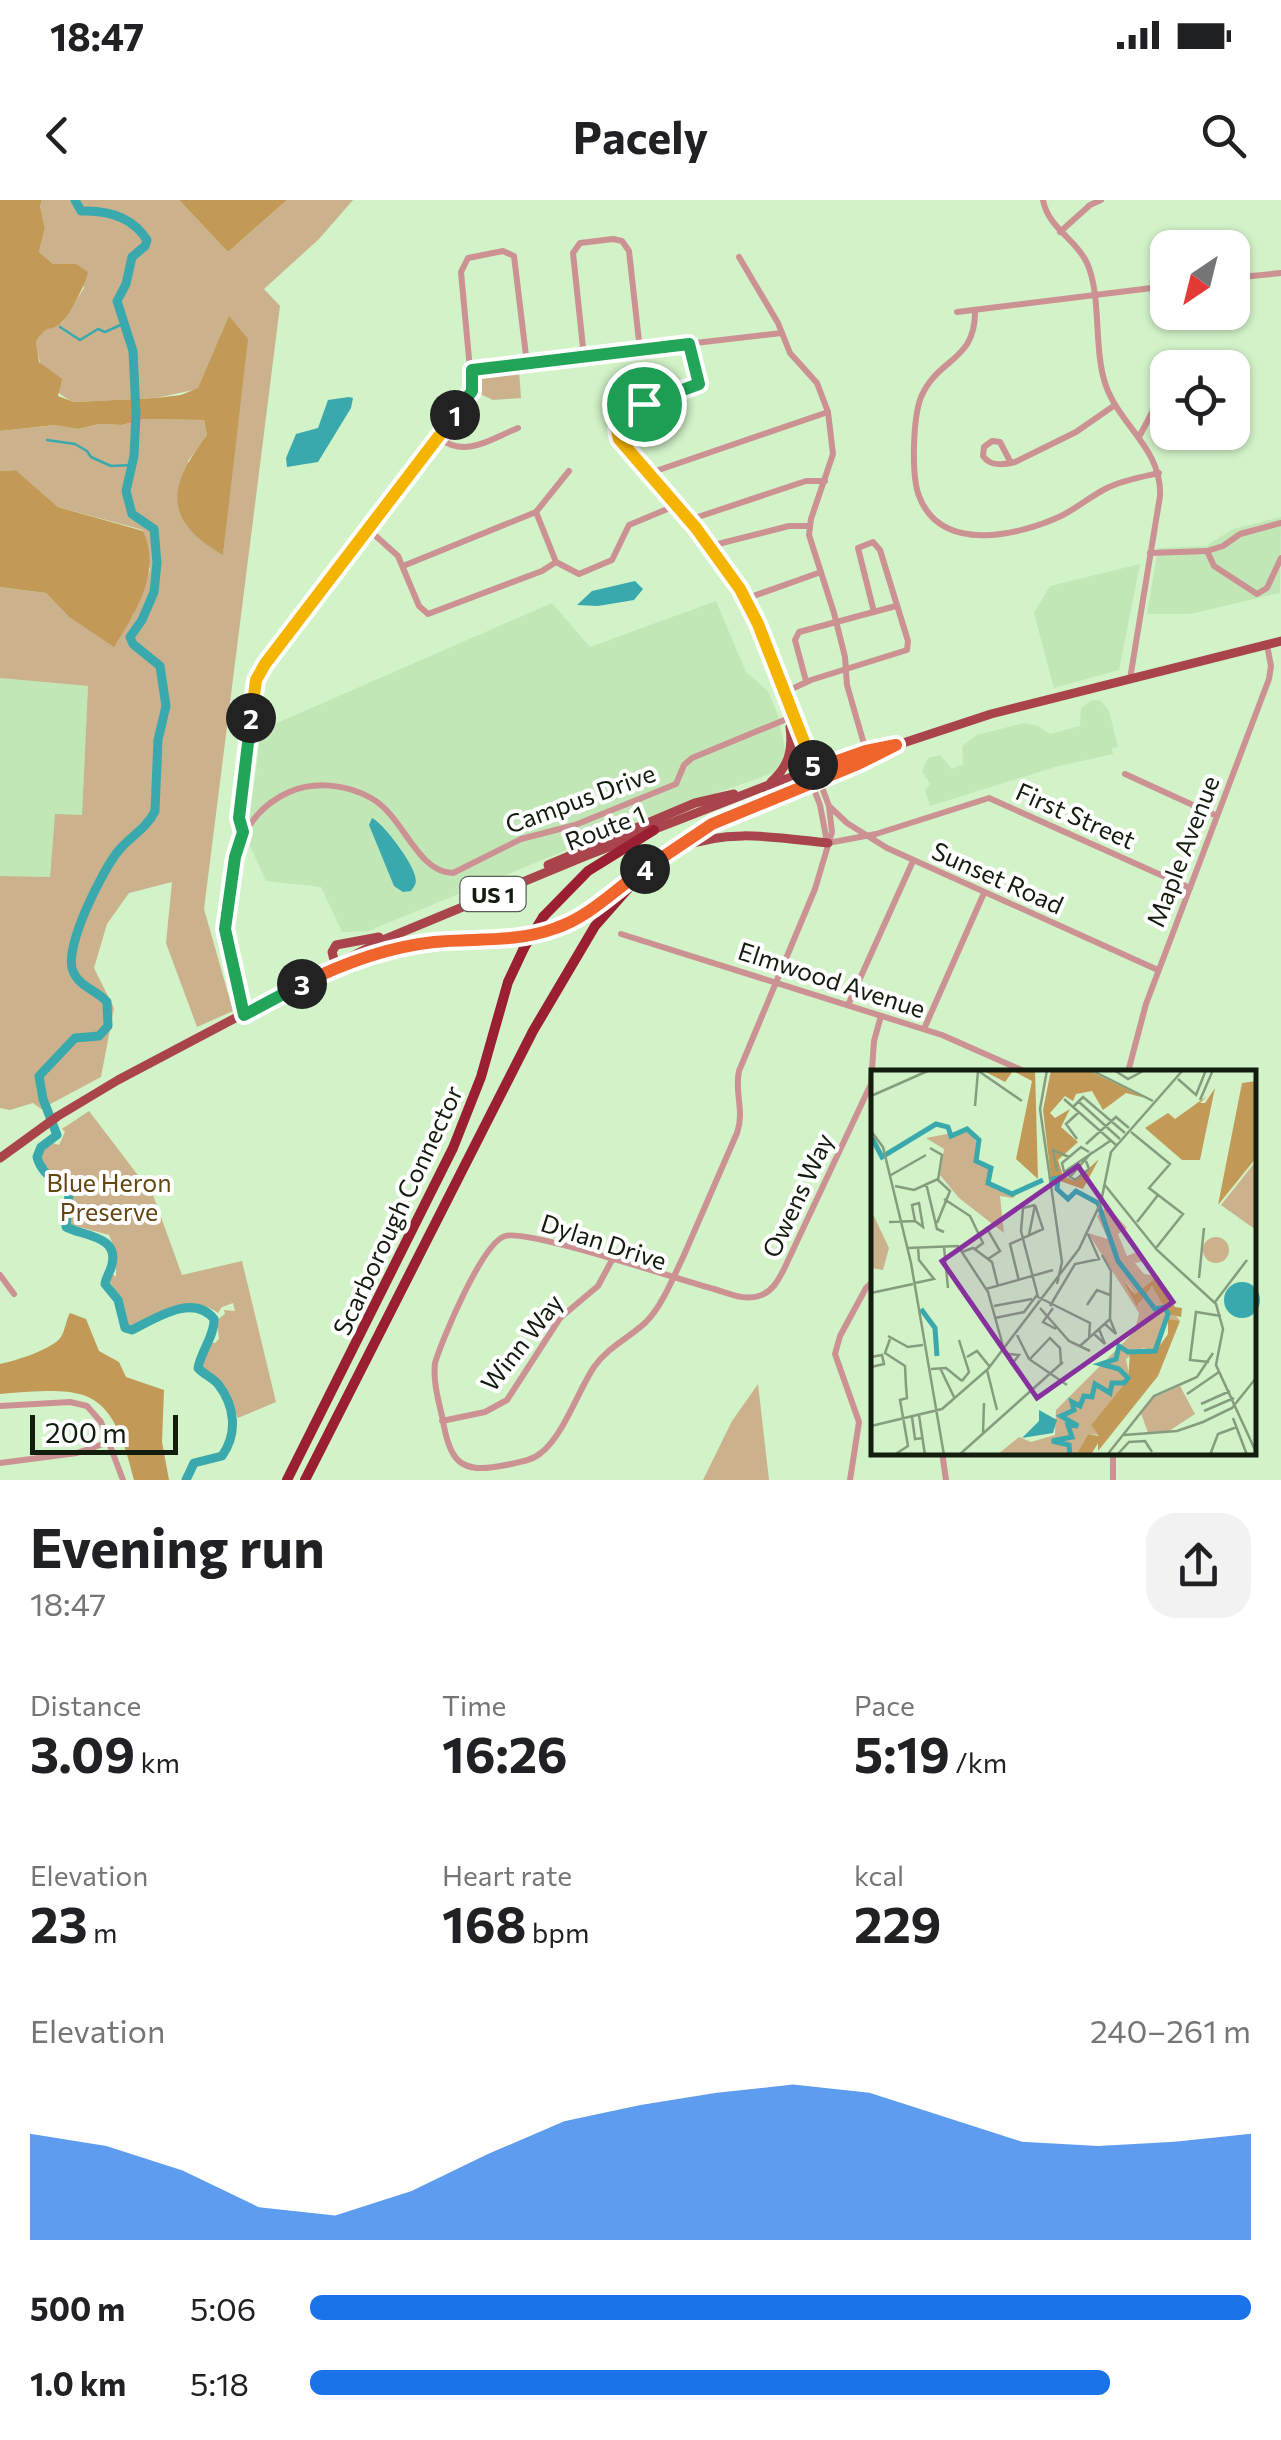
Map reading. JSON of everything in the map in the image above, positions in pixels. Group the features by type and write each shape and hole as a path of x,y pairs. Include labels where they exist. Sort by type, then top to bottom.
{"highway":[{"name":"Scarborough Connector","path":"287,1480 454,1148 481,1077 508,982 524,948 544,917 588,871 654,830"},
{"name":"Scarborough Connector","path":"304,1480 533,1032 595,926 647,867"}],"main road":[{"name":"Route 1","path":"336,967 418,944 510,940 554,929 596,907 661,856 712,824 866,751 992,714 1281,641"},
{"path":"766,786 788,762 791,720"},
{"name":"Route 1","path":"0,1158 58,1116 132,1072 336,967 363,949 766,786 876,757 896,745"},
{"path":"500,892 554,862 669,814 708,799 751,792"},
{"path":"661,856 693,842 724,836 828,844"},
{"path":"336,967 332,952 340,943 407,929"}],"street":[{"path":"1043,200 1046,214 1086,261 1103,377 1115,405 1152,456 1158,473 1160,496 1130,679"},
{"path":"1060,232 1087,207 1102,200"},
{"path":"584,357 573,253 580,243 613,239 622,241 628,251 640,350"},
{"path":"244,1015 225,929 235,857 243,832 239,818 256,680 470,395 472,370 461,268 468,258 503,252 511,254 516,262 527,364"},
{"path":"739,257 790,353 817,383 828,412 834,445 810,526 810,540 836,622 866,751"},
{"path":"1250,276 1281,272"},
{"path":"957,312 1150,288"},
{"path":"975,310 972,339 930,381 917,410 916,483 922,503 936,521 963,535 991,535 1050,520 1112,485 1158,473"},
{"path":"472,370 782,333"},
{"path":"672,1278 740,1124 738,1074 815,890 832,826 829,806 813,775 745,599 690,520 621,444 617,433 618,424 632,409 699,384 689,344"},
{"path":"1011,463 1000,442 992,441 984,447 989,462 1011,463 1076,432 1115,405"},
{"path":"650,474 828,412"},
{"path":"1139,437 1150,417"},
{"path":"438,438 464,449 518,428"},
{"path":"403,566 536,512 570,471"},
{"path":"690,520 806,481 825,480"},
{"path":"536,512 556,562 580,574 614,558 628,525 676,505"},
{"path":"1150,554 1206,550 1223,546 1240,534 1281,524"},
{"path":"710,546 790,526 810,526"},
{"path":"368,529 396,552 419,606 432,615 556,562"},
{"path":"783,693 908,650 878,545 870,542 858,548 874,612"},
{"path":"1206,550 1214,566 1259,594 1268,588 1281,558"},
{"path":"745,599 822,572"},
{"path":"806,682 796,635 896,606"},
{"name":"Maple Avenue","path":"1129,1070 1158,970 1269,679 1267,644"},
{"name":"Campus Drive","path":"243,832 258,813 287,793 315,786 343,787 388,809 430,866 441,872 459,872 520,839 570,827 674,785 692,758 791,720"},
{"path":"1125,774 1217,816"},
{"path":"813,775 828,844"},
{"name":"First Street","path":"828,844 866,837 991,798 1190,888"},
{"name":"Sunset Road","path":"829,806 866,837 1158,970"},
{"path":"846,841 847,823"},
{"path":"848,1005 913,860"},
{"path":"924,1029 984,893"},
{"name":"Elmwood Avenue","path":"621,934 924,1029 1021,1070"},
{"name":"Owens Way","path":"872,1070 881,1016"},
{"name":"Owens Way","path":"672,1278 745,1298 764,1294 775,1284 871,1084"},
{"name":"Dylan Drive","path":"505,1236 526,1236 612,1260 672,1278 648,1320 611,1348 594,1368 551,1441 539,1454 488,1468 469,1468 449,1450 434,1373 439,1350 492,1245 505,1236"},
{"name":"Winn Way","path":"442,1421 485,1412 507,1400 560,1318 602,1281 612,1260"},
{"path":"0,1275 14,1294"},
{"path":"850,1480 858,1422 836,1364 836,1348 871,1284"},
{"path":"0,1406 79,1403 96,1414 123,1480"},
{"path":"0,1463 77,1452 109,1442"},
{"path":"942,1455 946,1480"}],"shaded area":[{"path":"0,200 42,200 45,228 39,252 53,264 76,264 88,272 64,320 43,332 36,342 39,362 62,379 58,396 74,402 181,395 198,388 229,316 248,339 223,555 189,529 178,501 184,470 207,435 204,420 144,419 78,429 55,425 0,431"},
{"path":"179,200 287,200 228,252"},
{"path":"16,470 58,507 143,531 150,561 148,576 138,605 114,647 68,616 46,593 0,587 0,471"},
{"path":"1281,517 1280,593 1190,614 1147,614 1158,548 1206,546 1233,529"},
{"path":"1140,564 1119,670 1054,688 1034,613 1050,586"},
{"path":"716,601 746,672 768,691 778,716 785,749 783,761 773,773 645,818 368,931 342,932 321,887 266,881 247,839 261,730 552,603 590,647"},
{"path":"0,678 88,686 82,816 55,815 50,877 0,876"},
{"path":"1092,700 1101,701 1109,711 1118,747 1112,748 1113,754 1055,767 930,806 925,791 930,784 922,771 928,758 940,755 952,769 963,764 962,746 977,735 1024,723 1050,734 1080,726 1081,708"},
{"path":"70,1313 86,1319 99,1351 119,1362 126,1377 164,1390 162,1442 169,1480 134,1480 116,1426 105,1409 91,1399 55,1391 0,1394 0,1364 33,1354 57,1341"}],"green space":[{"path":"42,200 179,200 228,252 287,200 353,200 319,239 264,289 280,306 204,909 233,1011 197,1027 166,943 172,882 129,893 107,924 94,968 114,1008 101,1077 41,1109 33,1103 10,1110 0,1108 0,876 50,877 55,814 82,815 88,686 0,678 0,587 46,593 68,616 132,617 150,570 143,530 58,507 16,470 0,471 0,431 56,425 78,429 144,419 204,420 207,435 188,461 223,554 238,419 212,361 198,389 156,398 74,402 58,392 43,370 36,342 44,328 62,323 84,288 76,264 53,264 39,252 45,228"},
{"path":"519,370 521,398 493,400 478,393 479,375"},
{"name":"Blue Heron Preserve","path":"89,1111 153,1195 182,1275 242,1261 276,1402 238,1418 218,1380 201,1370 206,1342 219,1339 217,1320 225,1314 224,1310 235,1311 233,1303 218,1313 192,1305 153,1316 136,1326 127,1324 120,1298 108,1279 112,1273 116,1277 116,1252 109,1235 68,1224 69,1209 76,1207 67,1184 45,1169 40,1153 50,1142 59,1145 65,1132 62,1129"},
{"path":"758,1384 769,1480 703,1480 732,1421"}],"water":[{"path":"353,398 351,408 318,462 287,467 286,458 296,434 318,428 328,400"},
{"path":"635,581 643,589 634,600 577,605 592,591"},
{"path":"372,818 409,862 416,881 411,891 403,892 394,886 369,825"}],"waterway":[{"path":"75,200 81,211 109,213 126,220 147,240 132,257 126,284 117,301 133,351 136,413 134,456 126,491 132,514 154,529 157,563 154,592 130,637 160,666 166,706 158,740 155,811 112,860 86,909 71,960 79,981 107,1002 108,1026 99,1036 75,1038 39,1076 57,1135 41,1147 37,1157 43,1169 69,1194 66,1227 99,1238 111,1249 113,1257 105,1284 118,1300 125,1328 132,1330 185,1308 196,1308 214,1319 198,1368 224,1392 231,1410 231,1438 222,1456 194,1463 186,1480"},
{"path":"60,327 80,340 98,329 105,332 125,323"},
{"path":"47,440 75,444 111,466 132,465"}],"route":[{"path":"689,344 699,384 644,404 621,418 616,430 619,439 696,528 740,589 758,624 815,769 896,745 691,835 596,907 565,925 510,940 430,942 384,952 336,967 244,1015 225,924 235,857 243,832 239,818 255,684 265,664 470,395 472,370 689,344"}]}
